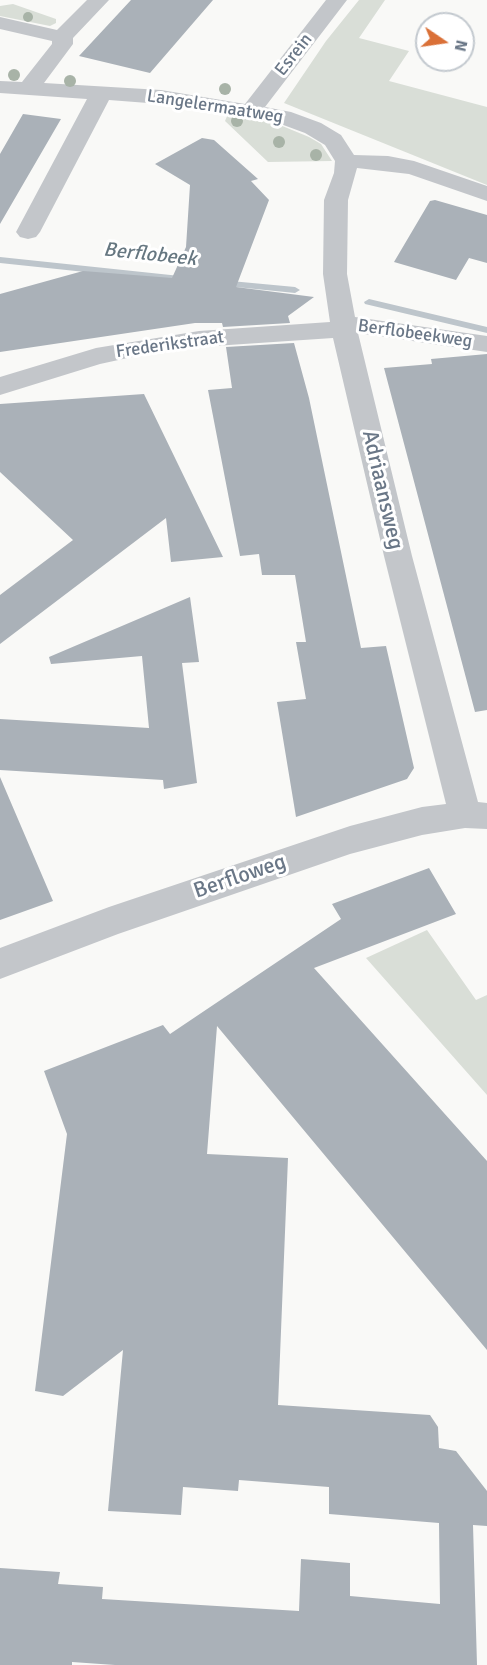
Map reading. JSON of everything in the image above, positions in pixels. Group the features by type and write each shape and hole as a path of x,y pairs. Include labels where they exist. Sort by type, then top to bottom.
{"street":[{"path":"62,37 99,0"},
{"name":"Esrein","path":"251,111 337,0"},
{"path":"0,23 62,37"},
{"path":"28,89 63,44 62,37"},
{"name":"Langelermaatweg","path":"0,87 161,97 283,117 313,128 333,140 346,161"},
{"path":"28,232 102,92"},
{"path":"346,161 388,163 414,168 487,194"},
{"name":"Adriaansweg","path":"346,161 345,173 336,200 335,274 343,327 398,556 476,816"},
{"name":"Berflobeekweg","path":"343,327 367,325 487,344"},
{"name":"Frederikstraat","path":"0,386 96,356 146,346 199,339 343,327"},
{"name":"Berfloweg","path":"0,964 109,922 350,840 422,821 476,816"}],"shaded area":[{"path":"359,0 385,0 359,38 409,51 389,81 487,107 487,185 284,103 326,41"},
{"path":"13,4 56,19 56,23 50,26 0,16 0,6"},
{"path":"228,114 275,123 309,137 321,144 332,161 268,162 225,121"},
{"path":"427,930 476,1000 487,995 487,1095 366,958"}],"building":[{"path":"131,0 213,0 150,73 79,56"},
{"path":"23,114 61,119 0,224 0,154"},
{"path":"202,138 214,140 258,179 251,181 269,200 236,287 314,297 288,316 290,323 223,327 222,323 195,323 0,352 0,294 83,271 172,278 186,247 190,185 155,164"},
{"path":"435,200 487,215 487,263 469,258 456,280 394,262 430,201"},
{"path":"294,343 309,398 361,648 386,646 414,768 407,779 296,817 277,702 306,699 296,642 306,642 295,575 262,575 259,554 240,556 208,390 232,388 226,347"},
{"path":"487,354 487,710 475,712 384,368 432,364 431,359"},
{"path":"144,394 223,557 171,562 166,518 0,644 0,595 73,540 0,472 0,404"},
{"path":"190,597 199,662 182,663 197,783 164,789 163,780 0,770 0,719 149,728 142,656 51,664 49,657"},
{"path":"0,777 53,901 0,920"},
{"path":"429,868 456,914 314,968 487,1161 487,1350 217,1026 207,1154 288,1158 278,1405 430,1415 438,1427 439,1448 456,1451 487,1491 487,1526 473,1525 477,1665 115,1665 72,1662 72,1665 0,1665 0,1568 60,1572 58,1584 103,1587 102,1599 299,1611 301,1559 350,1563 350,1596 440,1604 439,1523 329,1514 329,1487 239,1480 238,1491 183,1487 181,1515 108,1511 123,1350 63,1396 35,1391 67,1134 44,1071 163,1025 170,1034 341,919 332,904"}],"waterway":[{"name":"Berflobeek","path":"0,260 180,279"},
{"name":"Berflobeek","path":"220,283 295,290"},
{"name":"Berflobeek","path":"369,302 487,330"}]}
